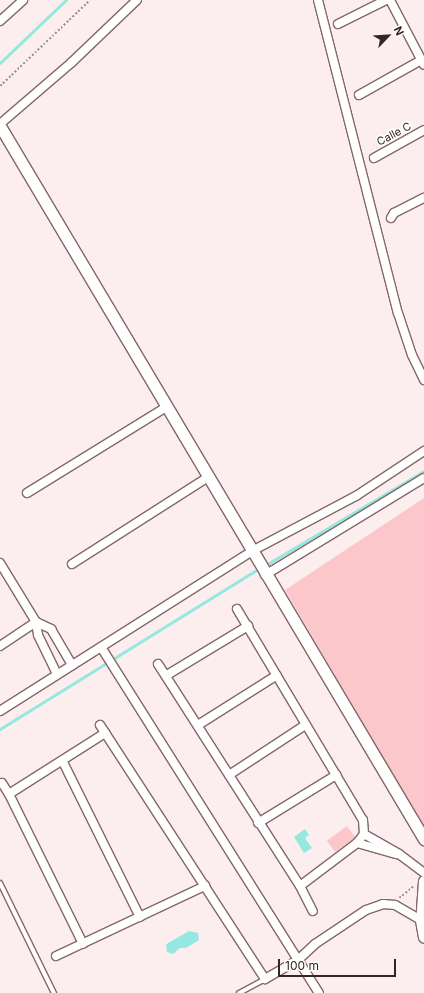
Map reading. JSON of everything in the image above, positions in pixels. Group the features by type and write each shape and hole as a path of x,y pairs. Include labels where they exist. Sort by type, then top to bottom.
{"street":[{"path":"0,21 23,0"},
{"path":"137,0 71,63 0,125 259,564 424,839"},
{"path":"318,0 398,313 412,355 424,378"},
{"path":"338,24 386,0"},
{"path":"359,95 423,63 390,0"},
{"name":"Calle C","path":"374,158 424,130"},
{"path":"391,218 394,213 424,198"},
{"path":"27,493 166,406"},
{"path":"259,564 356,496 424,451"},
{"path":"72,564 208,477"},
{"path":"0,711 101,647 424,478"},
{"path":"0,563 36,622 38,635 57,674"},
{"path":"237,609 363,820 364,834 357,843 300,886"},
{"path":"0,646 36,622"},
{"path":"36,622 51,629 72,665"},
{"path":"168,675 248,626"},
{"path":"101,647 216,832 299,959 319,993"},
{"path":"158,664 168,675 258,823 300,886 313,911"},
{"path":"198,725 277,675"},
{"path":"100,725 265,978 299,959 315,944 366,910 389,905 407,911 421,920"},
{"path":"229,775 305,725"},
{"path":"9,794 63,762 105,733"},
{"path":"63,762 140,916"},
{"path":"258,823 336,775"},
{"path":"2,783 9,794 83,944"},
{"path":"364,834 399,854 424,873"},
{"path":"357,843 386,852 399,854"},
{"path":"420,883 421,920 424,937"},
{"path":"56,956 205,886"}],"lane":[{"path":"0,882 54,993"},
{"path":"239,993 265,978"}],"path":[{"path":"0,86 90,0"},
{"path":"389,905 420,883"}],"shaded area":[{"path":"424,498 424,828 285,590"},
{"path":"347,826 355,837 335,852 327,841"}],"water":[{"path":"305,829 309,835 305,838 312,848 304,853 294,837"},
{"path":"189,931 198,933 199,940 186,948 180,948 173,954 167,952 166,945 168,943"}],"waterway":[{"path":"0,63 66,0"},
{"path":"264,566 424,471"},
{"path":"0,729 260,568"}]}
